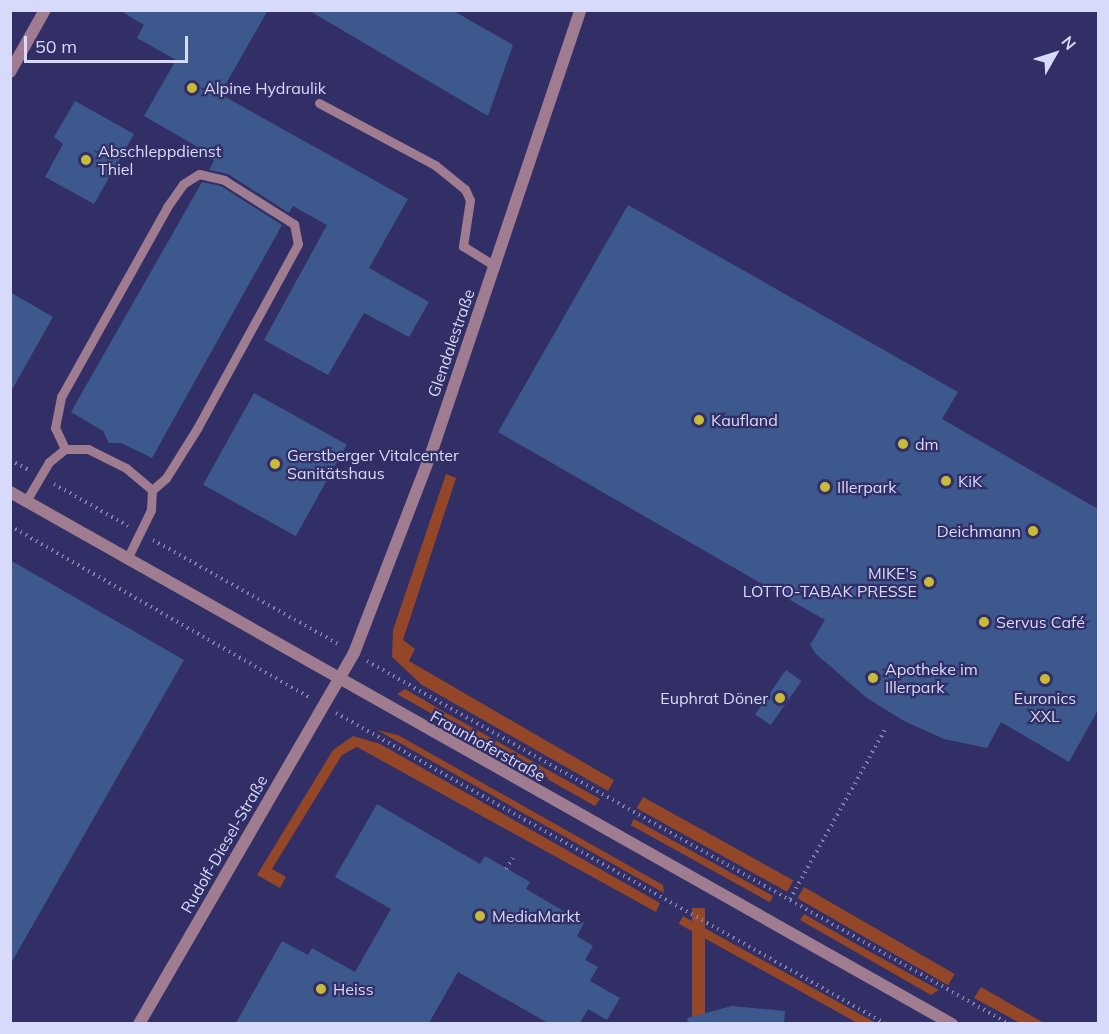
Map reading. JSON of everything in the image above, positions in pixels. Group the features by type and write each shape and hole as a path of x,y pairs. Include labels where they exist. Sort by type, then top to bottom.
{"street":[{"path":"10,72 45,10"},
{"name":"Glendalestraße","path":"339,681 354,653 432,452 580,10"},
{"name":"Fraunhoferstraße","path":"10,492 339,681 952,1023"},
{"name":"Rudolf-Diesel-Straße","path":"139,1023 339,681"}],"lane":[{"path":"319,103 435,165 465,189 470,200 464,246 495,266"},
{"path":"65,449 55,428 61,397 166,207 183,184 200,174 224,180 294,224 298,244 198,427 166,478 152,490 142,534 127,559"},
{"path":"26,501 41,477 65,449 88,449 152,490"}],"path":[{"path":"10,460 1009,1023"},
{"path":"10,526 886,1023"},
{"path":"790,899 886,728"},
{"path":"506,869 513,858"}],"shaded area":[{"path":"446,474 456,478 403,640 415,649 409,661 614,780 608,791 422,685 392,657 393,630"},
{"path":"405,689 600,799 595,806 397,694"},
{"path":"377,730 398,735 663,885 664,893"},
{"path":"353,736 380,744 660,903 656,912 357,747 342,755 272,869 286,877 280,888 257,875 333,750"},
{"path":"643,797 793,880 787,892 637,808"},
{"path":"634,819 773,896 770,902 631,825"},
{"path":"804,887 955,974 948,985 798,898"},
{"path":"692,908 705,908 705,1024 692,1024"},
{"path":"804,914 939,990 931,995 800,920"},
{"path":"683,916 876,1023 859,1024 679,924"},
{"path":"981,987 1044,1023 1020,1023 974,998"}],"building":[{"path":"119,10 268,10 220,94 408,199 369,268 429,302 409,337 364,313 328,375 264,340 327,225 293,206 289,213 228,174 209,170 214,161 208,153 144,116 176,60 137,38 144,25"},
{"path":"308,10 452,10 513,45 488,116"},
{"name":"Abschleppdienst Thiel","path":"75,101 134,134 94,204 45,177 63,144 54,137"},
{"path":"202,182 221,186 282,225 152,458 121,443 109,443 103,431 71,412"},
{"name":"Illerpark","path":"628,205 958,392 942,419 1098,509 1098,710 1069,762 1001,722 987,748 944,739 904,721 867,698 816,654 810,645 825,620 498,432"},
{"path":"10,292 53,317 10,393"},
{"name":"Gerstberger Vitalcenter Sanitätshaus","path":"254,393 347,444 296,536 203,485"},
{"path":"10,560 184,660 10,965"},
{"name":"Euphrat Döner","path":"786,670 802,681 771,725 755,714"},
{"name":"MediaMarkt","path":"377,804 480,864 485,856 530,882 526,889 584,923 577,936 593,946 585,960 598,967 590,981 620,998 607,1020 588,1009 580,1023 548,1023 458,972 429,1023 236,1023 282,941 308,955 312,948 355,972 391,909 335,877"},
{"path":"732,1006 785,1011 784,1023 688,1023 687,1018"}],"place":[{"name":"Alpine Hydraulik","path":"192,88"},
{"name":"Abschleppdienst Thiel","path":"86,160"},
{"name":"Kaufland","path":"699,420"},
{"name":"dm","path":"903,444"},
{"name":"Gerstberger Vitalcenter Sanitätshaus","path":"275,464"},
{"name":"KiK","path":"946,481"},
{"name":"Illerpark","path":"825,487"},
{"name":"Deichmann","path":"1033,531"},
{"name":"MIKE's LOTTO-TABAK PRESSE","path":"929,582"},
{"name":"Servus Café","path":"984,622"},
{"name":"Apotheke im Illerpark","path":"873,678"},
{"name":"Euronics XXL","path":"1045,679"},
{"name":"Euphrat Döner","path":"780,698"},
{"name":"MediaMarkt","path":"480,916"},
{"name":"Heiss","path":"321,989"}]}
